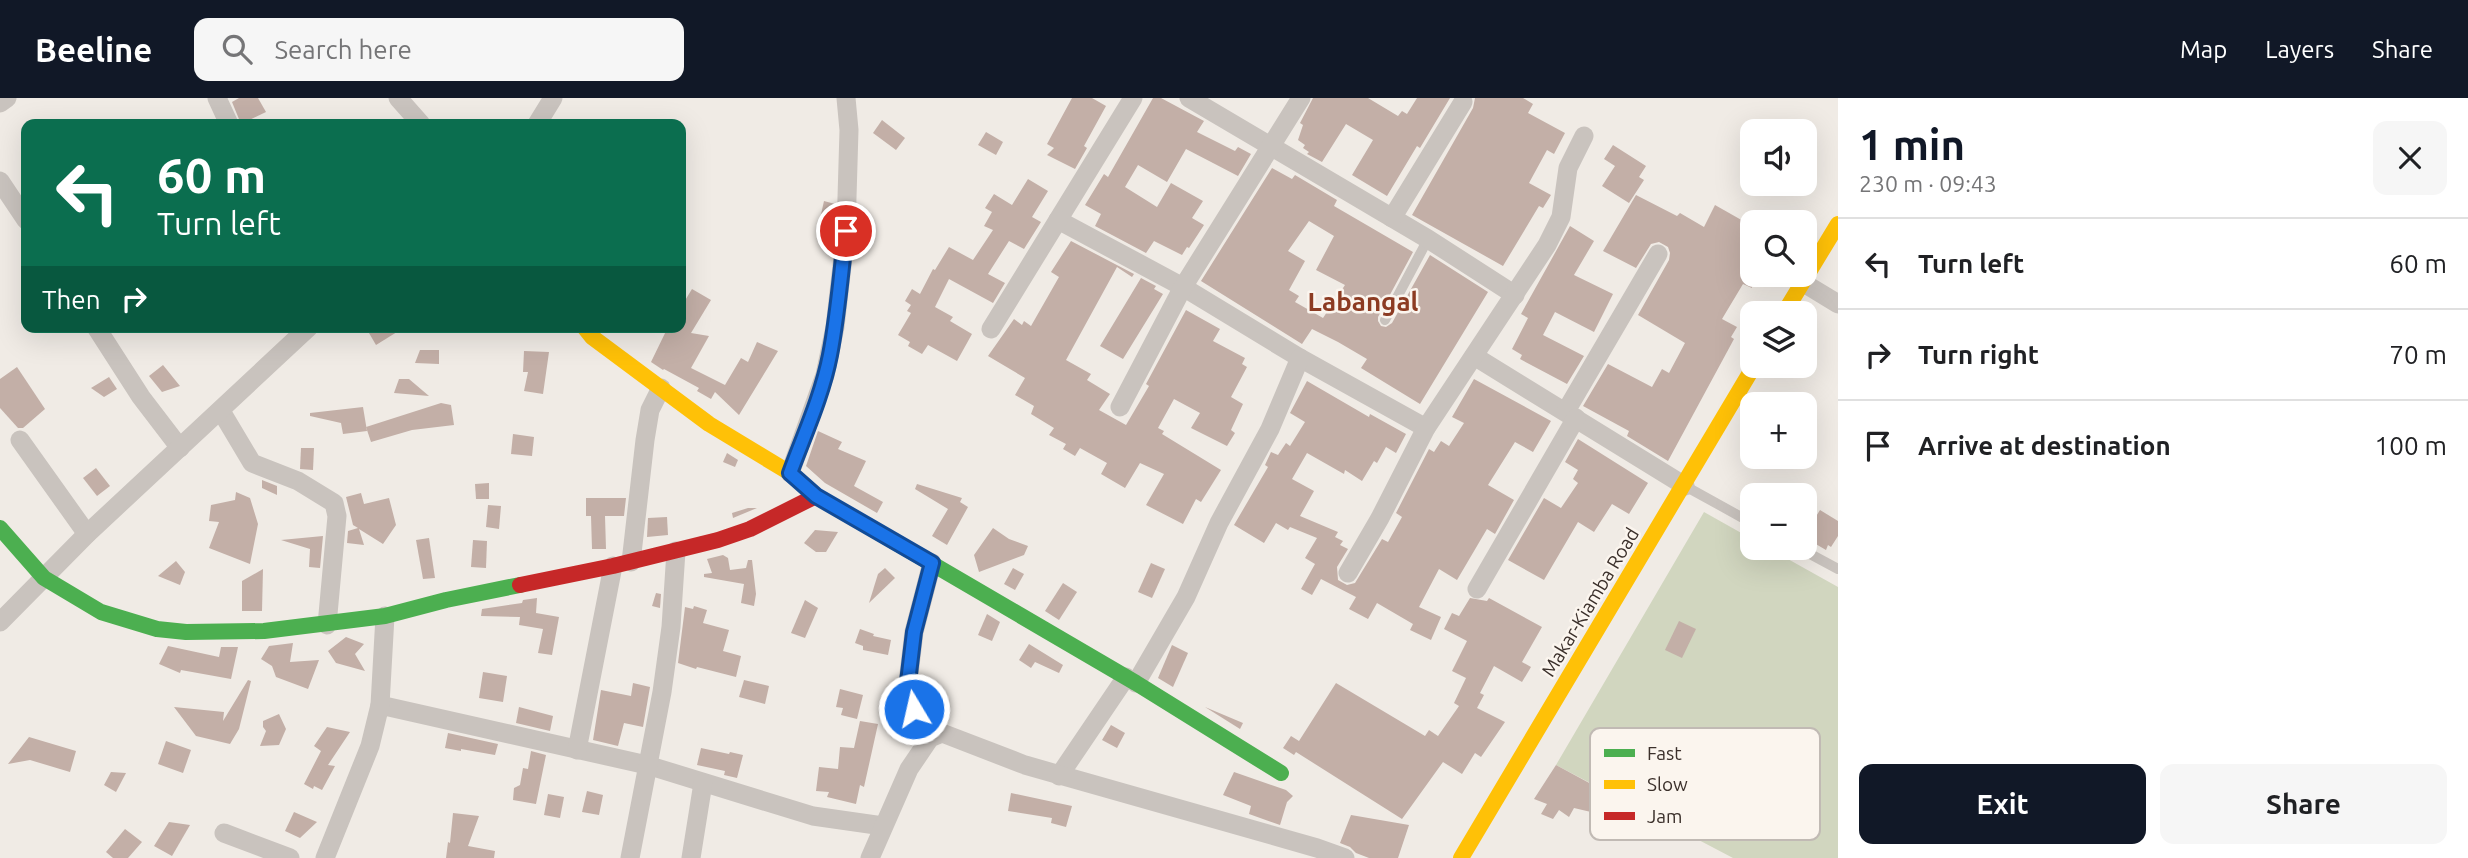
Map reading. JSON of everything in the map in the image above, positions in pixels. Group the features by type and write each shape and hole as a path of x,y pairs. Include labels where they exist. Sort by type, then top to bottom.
{"street":[{"path":"0,103 7,98"},
{"path":"217,98 227,119"},
{"path":"398,98 417,119"},
{"path":"540,119 553,98"},
{"path":"790,473 825,375 835,327 846,231 849,130 846,98"},
{"path":"991,329 1133,98"},
{"path":"1189,98 1428,239 1515,295"},
{"path":"1120,407 1183,287 1301,98"},
{"path":"1392,218 1463,102"},
{"path":"1348,573 1380,518 1426,428 1547,245 1561,217 1568,168 1584,136"},
{"path":"0,181 21,212"},
{"path":"1058,220 1183,287 1300,358 1426,428"},
{"path":"1817,258 1838,224"},
{"path":"1477,589 1658,254"},
{"path":"1810,287 1838,304"},
{"path":"100,333 141,397 180,448"},
{"path":"0,622 88,534 303,333"},
{"path":"589,333 709,424 790,473 816,496 1131,680 1281,773"},
{"path":"1474,356 1685,486"},
{"path":"1059,776 1131,680 1186,597 1219,523 1270,429 1300,358"},
{"name":"Makar-Kiamba Road","path":"1461,858 1747,378"},
{"path":"576,750 622,564 650,411 662,388"},
{"path":"221,411 252,463 298,481 334,503 337,516 327,625"},
{"path":"20,440 88,534"},
{"path":"0,528 44,578 101,612 157,629 186,632 264,631 385,616 446,600 676,551 750,529 816,496"},
{"path":"629,858 671,627 676,551"},
{"path":"930,738 914,709 908,682 914,632 932,563"},
{"path":"325,858 370,746 380,705 385,616"},
{"path":"380,705 648,765 813,816 883,827"},
{"path":"870,858 909,769 930,738 942,733 1059,776 1345,858"},
{"path":"691,858 703,783"},
{"path":"224,833 290,858"}],"lane":[{"path":"1385,320 1428,239"},
{"path":"1685,486 1740,516"},
{"path":"1817,558 1838,569"}],"green space":[{"path":"1704,512 1740,532 1740,560 1790,560 1838,587 1838,858 1733,858 1699,840 1820,840 1820,728 1590,728 1590,783 1556,765"}],"building":[{"path":"239,98 258,98 266,112 251,119 239,119 232,102"},
{"path":"1072,98 1092,98 1106,106 1075,169 1047,155 1054,148 1047,144"},
{"path":"1153,98 1161,98 1204,121 1197,132 1235,151 1238,147 1251,154 1238,176 1186,149 1167,182 1138,165 1125,187 1157,207 1171,183 1203,201 1192,218 1204,225 1182,255 1154,241 1146,253 1095,226 1101,214 1085,205 1104,174 1108,177"},
{"path":"1313,98 1368,98 1398,116 1402,111 1407,114 1417,98 1450,98 1387,196 1352,175 1373,140 1346,124 1322,162 1307,154 1309,152 1303,148 1305,145 1298,140 1303,125 1300,123"},
{"path":"1475,98 1523,98 1533,104 1528,113 1565,133 1554,154 1547,150 1529,183 1551,195 1543,208 1539,206 1503,266 1412,215 1473,108"},
{"path":"882,120 905,138 896,150 873,133"},
{"path":"986,132 1003,142 996,155 978,145"},
{"path":"1613,145 1646,166 1639,177 1644,180 1629,203 1602,186 1615,166 1604,159"},
{"path":"1272,168 1292,179 1295,175 1337,200 1334,206 1413,252 1378,317 1381,326 1386,327 1392,323 1430,255 1488,292 1420,404 1361,368 1367,359 1338,342 1312,329 1302,344 1201,281","holes":["1309,221 1334,236 1316,270 1345,285 1323,318 1295,302 1299,296 1289,290 1305,261 1288,251"]},
{"path":"1028,179 1048,191 1032,217 1041,222 1024,249 1009,241 988,274 1005,283 993,303 949,279 935,307 953,317 950,321 972,334 957,361 928,345 922,354 908,346 910,342 898,335 911,313 907,311 911,305 905,301 912,289 920,294 949,247 973,260 993,230 984,226 992,212 985,208 994,194 1012,205"},
{"path":"1636,195 1677,216 1680,213 1704,227 1715,205 1740,219 1741,287 1722,319 1737,327 1731,337 1734,339 1668,461 1627,436 1629,431 1583,406 1608,364 1652,387 1662,369 1669,373 1685,343 1638,315 1669,260 1668,247 1659,242 1651,244 1636,268 1603,251"},
{"path":"824,201 835,204 833,222 820,219"},
{"path":"1570,226 1594,241 1574,275 1613,294 1594,332 1555,312 1543,335 1584,356 1567,384 1520,359 1522,355 1512,349 1528,318 1521,314"},
{"path":"1071,241 1134,274 1132,277 1117,267 1066,360 1091,374 1087,380 1110,394 1099,410 1126,425 1149,386 1146,384 1186,310 1220,329 1213,341 1245,358 1242,364 1247,367 1231,397 1243,404 1231,430 1235,433 1227,446 1191,428 1200,413 1174,399 1158,428 1164,431 1162,434 1221,470 1201,502 1196,499 1183,524 1146,505 1164,474 1140,463 1125,488 1101,474 1107,463 1080,448 1075,456 1063,449 1066,444 1049,435 1054,428 1031,414 1034,406 1015,395 1025,378 988,356 1014,319 1022,325 1024,321 1031,326 1059,277 1051,272"},
{"path":"1141,278 1156,286 1154,289 1163,294 1123,359 1100,346"},
{"path":"692,289 711,300 691,333 709,336 691,368 725,385 741,358 748,362 757,342 778,351 739,415 715,392 711,399 697,391 699,388 651,362 665,333 686,333 686,299"},
{"path":"369,333 395,333 376,345"},
{"path":"420,350 439,350 439,364 415,363"},
{"path":"524,351 549,352 543,394 524,391 528,372 523,372"},
{"path":"163,365 180,386 162,392 149,376"},
{"path":"17,367 45,409 23,428 18,428 0,408 0,379"},
{"path":"109,377 117,389 104,397 91,388"},
{"path":"399,379 409,379 429,396 394,393"},
{"path":"1474,379 1551,421 1533,452 1515,442 1488,485 1514,500 1495,534 1487,529 1457,580 1439,569 1419,607 1441,617 1431,640 1410,630 1413,624 1377,603 1368,619 1349,609 1356,597 1321,579 1312,595 1301,589 1315,564 1305,558 1317,538 1290,527 1288,530 1276,523 1264,543 1234,525 1268,467 1265,465 1271,452 1278,455 1286,443 1290,446 1305,422 1290,413 1307,381 1369,417 1370,414 1406,434 1396,453 1386,447 1362,481 1307,453 1292,479 1314,491 1300,516 1338,532 1335,537 1343,541 1340,545 1348,549 1337,567 1338,580 1347,585 1355,583 1382,539 1388,542 1402,517 1396,513 1429,449 1434,452 1441,441 1449,446 1464,423 1452,417"},
{"path":"441,403 451,405 454,425 412,430 371,442 366,427"},
{"path":"363,407 367,431 343,434 341,423 310,416 310,413"},
{"path":"818,431 842,442 838,449 866,461 854,486 883,502 877,513 825,483 806,466"},
{"path":"513,434 534,437 532,456 511,454"},
{"path":"1578,439 1648,483 1629,514 1612,504 1594,532 1578,522 1544,580 1508,560 1544,498 1561,508 1578,483 1573,479 1578,470 1565,462"},
{"path":"301,448 314,448 313,470 300,469"},
{"path":"727,453 738,460 735,467 723,462"},
{"path":"96,468 110,486 97,496 83,478"},
{"path":"262,480 277,486 277,495 262,488"},
{"path":"489,483 489,499 476,499 475,484"},
{"path":"917,484 962,498 960,502 968,507 947,545 932,536 948,509 915,489"},
{"path":"236,492 250,498 258,524 250,564 209,548 219,522 209,521 211,505 235,500"},
{"path":"361,493 364,504 389,498 396,525 383,544 359,529 364,545 347,543 348,531 358,528 353,525 346,497"},
{"path":"586,498 626,498 624,516 605,516 606,549 592,549 591,516 586,516"},
{"path":"488,505 501,506 499,529 486,527"},
{"path":"757,508 733,518 732,513"},
{"path":"1820,510 1838,521 1838,536 1826,550 1817,545 1817,515"},
{"path":"667,517 668,535 647,537 648,518"},
{"path":"993,528 1009,539 1028,546 1024,555 979,572 974,555"},
{"path":"815,530 838,532 826,552 816,552 804,543"},
{"path":"323,536 320,568 309,567 310,549 281,540"},
{"path":"429,538 435,578 423,579 416,540"},
{"path":"473,540 487,541 486,568 471,567"},
{"path":"723,555 728,558 730,570 746,568 748,560 752,560 756,594 754,606 741,603 744,584 704,577 704,574 712,573 707,559"},
{"path":"176,561 185,572 180,585 158,576"},
{"path":"1151,563 1165,569 1152,598 1138,592"},
{"path":"885,568 895,578 869,603 878,574"},
{"path":"1013,568 1024,574 1015,590 1004,584"},
{"path":"263,569 262,611 242,611 242,581"},
{"path":"1063,583 1077,592 1059,620 1045,611"},
{"path":"656,593 661,594 660,608 652,606"},
{"path":"537,598 536,613 559,617 552,655 538,653 543,629 519,625 520,617 481,616 482,609"},
{"path":"1470,598 1487,601 1489,598 1542,627 1522,662 1531,667 1522,682 1494,666 1480,693 1484,695 1477,708 1505,722 1481,757 1475,753 1462,774 1443,762 1402,819 1296,752 1294,755 1283,748 1291,736 1299,741 1336,683 1425,736 1429,730 1438,736 1459,706 1454,703 1466,678 1452,671 1467,641 1444,629 1452,613 1459,616"},
{"path":"805,600 818,608 805,638 791,633"},
{"path":"694,606 707,610 703,623 729,630 723,651 741,656 736,677 678,663 685,607 693,609"},
{"path":"987,614 1000,622 992,641 978,635"},
{"path":"1679,621 1696,629 1682,658 1665,650"},
{"path":"860,629 874,634 873,636 891,640 888,655 863,650 863,646 855,643"},
{"path":"346,637 364,644 355,654 365,671 336,663 328,651"},
{"path":"293,643 290,662 319,660 308,689 276,677 272,666 261,659 269,646"},
{"path":"1029,644 1063,665 1059,673 1035,662 1031,668 1019,660"},
{"path":"1172,645 1188,653 1173,687 1158,678"},
{"path":"168,646 219,657 221,647 238,647 231,679 181,670 180,673 159,664"},
{"path":"483,672 507,676 503,702 479,698"},
{"path":"248,680 251,681 239,729 230,744 196,736 174,707 224,712 223,721"},
{"path":"744,680 769,686 765,704 739,697"},
{"path":"633,683 650,687 643,727 624,723 618,746 593,740 601,690 631,696"},
{"path":"840,689 863,695 857,719 841,715 843,708 836,707"},
{"path":"519,707 553,716 550,731 516,723"},
{"path":"1205,707 1243,723 1240,729"},
{"path":"901,709 907,722 905,731 887,727 890,710"},
{"path":"279,714 286,729 279,745 260,746 266,731 263,721"},
{"path":"860,721 878,724 864,787 860,785 856,804 827,797 829,792 816,791 819,767 838,769 840,747 854,748"},
{"path":"1111,725 1125,733 1117,748 1102,740"},
{"path":"327,727 350,732 328,765 335,766 322,790 314,786 313,789 304,784 321,751 314,746"},
{"path":"448,733 498,744 495,755 445,748"},
{"path":"29,737 76,751 70,772 30,760 8,764"},
{"path":"166,741 191,750 183,773 158,764"},
{"path":"701,748 743,755 737,778 724,775 725,771 697,765"},
{"path":"531,751 546,755 536,804 513,800 514,788 520,785 523,768 528,769"},
{"path":"1556,765 1590,783 1590,812 1574,808 1569,817 1559,810 1553,819 1541,814 1547,804 1534,799"},
{"path":"111,772 126,773 116,792 104,785"},
{"path":"1234,772 1286,790 1293,796 1287,802 1280,825 1249,814 1251,806 1223,795"},
{"path":"587,791 603,795 599,815 582,812"},
{"path":"1011,793 1072,806 1066,827 1051,823 1052,818 1008,811"},
{"path":"548,794 564,797 560,818 544,815"},
{"path":"294,812 317,822 300,838 285,831"},
{"path":"453,813 479,816 468,846 495,851 494,858 446,858"},
{"path":"1351,815 1409,825 1398,858 1369,858 1340,843"},
{"path":"169,822 190,825 172,856 154,846"},
{"path":"125,829 142,842 128,858 113,858 106,852"}],"traffic: fast":[{"path":"802,483 816,496 1136,683 1281,773"},
{"path":"0,528 44,578 101,612 157,629 186,632 264,631 385,616 520,585"}],"traffic: slow":[{"path":"1791,301 1838,224"},
{"path":"589,333 709,424 802,483"},
{"path":"1461,858 1747,378"}],"traffic: jam":[{"path":"520,585 718,540 750,529 816,496"}],"district":[{"name":"Labangal","path":"1363,301"}],"route":[{"path":"846,231 830,357 790,473 816,496 932,563 914,632 908,682 914,709"}]}
